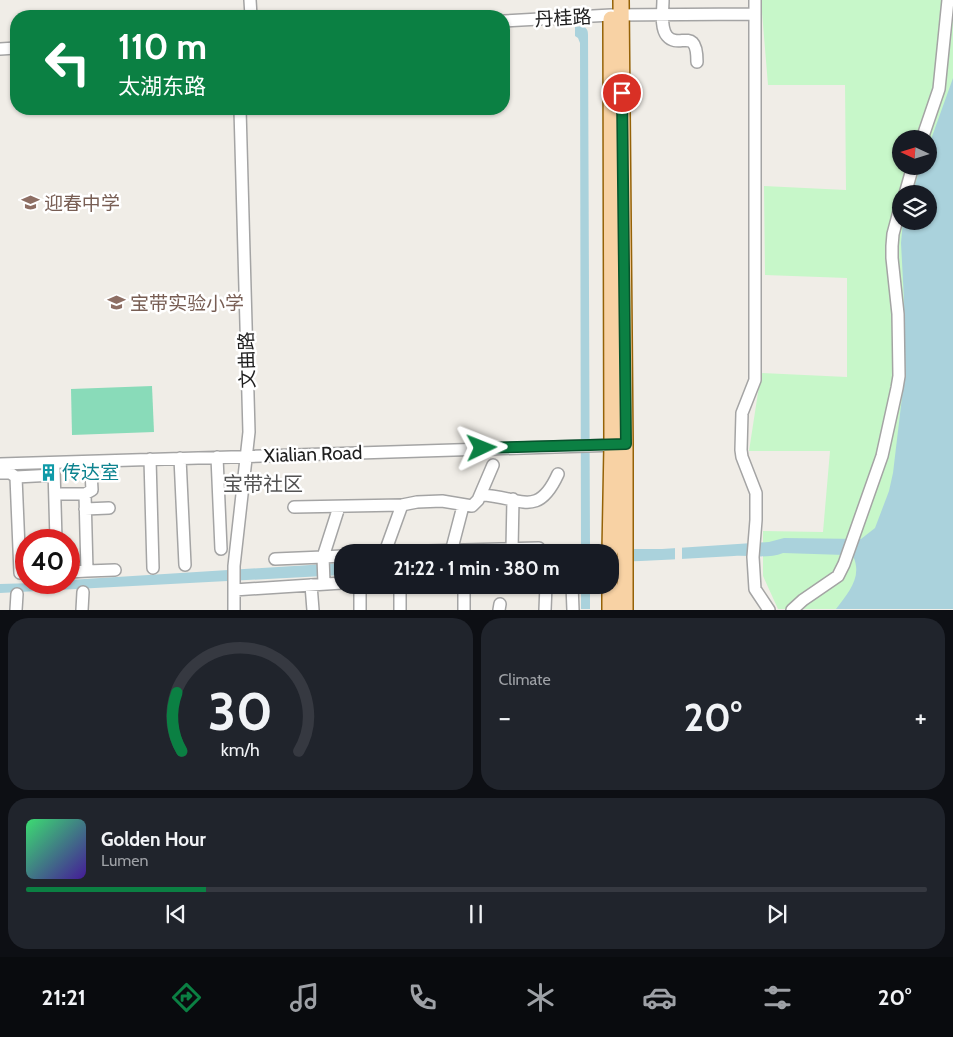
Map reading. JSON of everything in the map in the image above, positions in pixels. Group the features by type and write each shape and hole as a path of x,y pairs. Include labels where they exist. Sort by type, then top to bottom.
{"main road":[{"path":"616,8 619,445 626,555 625,610"},
{"path":"611,544 619,445"},
{"path":"610,594 610,610"}],"street":[{"path":"663,0 663,26 666,36 671,39 690,41 695,44 697,62"},
{"path":"755,0 755,380 742,413 741,450 756,493 753,557 755,589 769,610"},
{"path":"925,130 939,89 948,0"},
{"name":"丹桂路","path":"510,20 616,8 663,15 755,14"},
{"name":"文曲路","path":"234,610 234,566 248,456 249,432 240,115"},
{"path":"792,610 842,571 882,456 898,388 899,376 898,314 892,258 894,230"},
{"name":"Xialian Road","path":"0,464 619,445"},
{"path":"217,457 221,549"},
{"path":"180,458 185,565"},
{"path":"150,459 153,568"},
{"path":"54,462 56,529"},
{"path":"294,507 402,505 442,501 472,506 481,495 493,465"},
{"path":"54,494 85,494 92,490 91,472"},
{"path":"0,474 10,473 16,477 54,475"},
{"path":"481,495 496,495 529,503 542,500 553,486 558,474"},
{"path":"16,477 18,529"},
{"path":"85,494 87,571"},
{"path":"512,544 513,499"},
{"path":"388,544 402,505"},
{"path":"453,544 463,506"},
{"path":"324,581 323,560 339,507"},
{"path":"86,509 109,508"},
{"path":"275,559 323,560 334,558"},
{"path":"80,571 115,570"},
{"path":"234,587 311,585 324,581 334,582"},
{"path":"311,585 313,610"},
{"path":"82,610 83,592"},
{"path":"16,594 16,610"},
{"path":"360,594 360,610"},
{"path":"400,594 400,610"},
{"path":"464,594 464,610"},
{"path":"545,610 546,594"},
{"path":"572,594 573,610"}],"green space":[{"path":"761,0 953,0 953,609 778,609 763,576 763,531 823,532 830,451 749,451 761,373 847,377 847,278 765,275 764,186 846,190 845,85 768,85"},
{"path":"152,386 154,432 72,435 71,389"}],"water":[{"path":"582,26 588,32 590,544 581,544 580,43 575,36 575,27"},
{"path":"953,78 953,609 836,609 849,591 855,578 856,564 853,556 783,553 765,556 619,562 619,549 662,549 769,542 784,538 861,539 875,528 889,491 893,473 905,372 902,230 937,230 937,185 915,185 918,175 938,175 938,130 934,130"},
{"path":"334,563 334,575 80,589 80,579"},
{"path":"0,584 15,584 15,592 0,593"},
{"path":"581,594 590,594 590,609 581,609"}],"pier":[{"path":"682,545 682,562 675,562 675,546"}],"place":[{"name":"迎春中学","path":"30,203"},
{"name":"宝带实验小学","path":"116,303"},
{"name":"传达室","path":"48,472"}],"district":[{"name":"宝带社区","path":"263,484"}],"route":[{"path":"482,448 626,444 622,93"}]}
